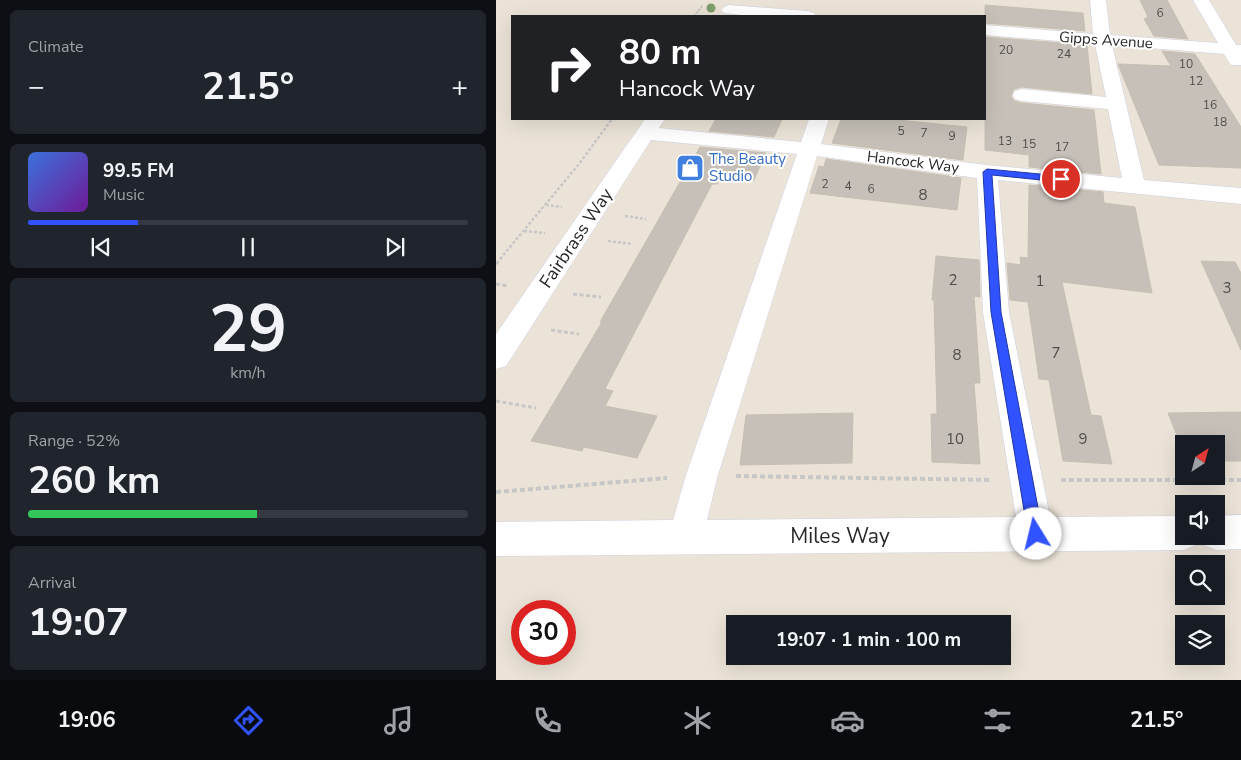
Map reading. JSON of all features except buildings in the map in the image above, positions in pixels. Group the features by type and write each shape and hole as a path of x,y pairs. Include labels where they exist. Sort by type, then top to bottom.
{"street":[{"path":"1098,0 1102,39 1135,187"},
{"path":"1201,0 1234,49 1241,67"},
{"path":"730,9 797,15"},
{"name":"Gipps Avenue","path":"986,30 1234,49"},
{"path":"1022,95 1116,104"},
{"path":"686,537 702,475 810,149 818,120"},
{"name":"Hancock Way","path":"650,126 987,172 1241,196"},
{"name":"Fairbrass Way","path":"496,356 650,126"},
{"path":"987,172 996,312 1036,534"},
{"path":"1225,533 1241,532"},
{"name":"Miles Way","path":"496,539 1175,533"}],"path":[{"path":"695,15 707,0"},
{"path":"496,264 579,164 611,120"},
{"path":"496,401 536,408"},
{"path":"496,492 702,475 1027,480 1241,480"}],"place":[{"name":"The Beauty Studio","path":"690,168"}],"route":[{"path":"1036,534 996,312 987,172 1061,179"}]}
